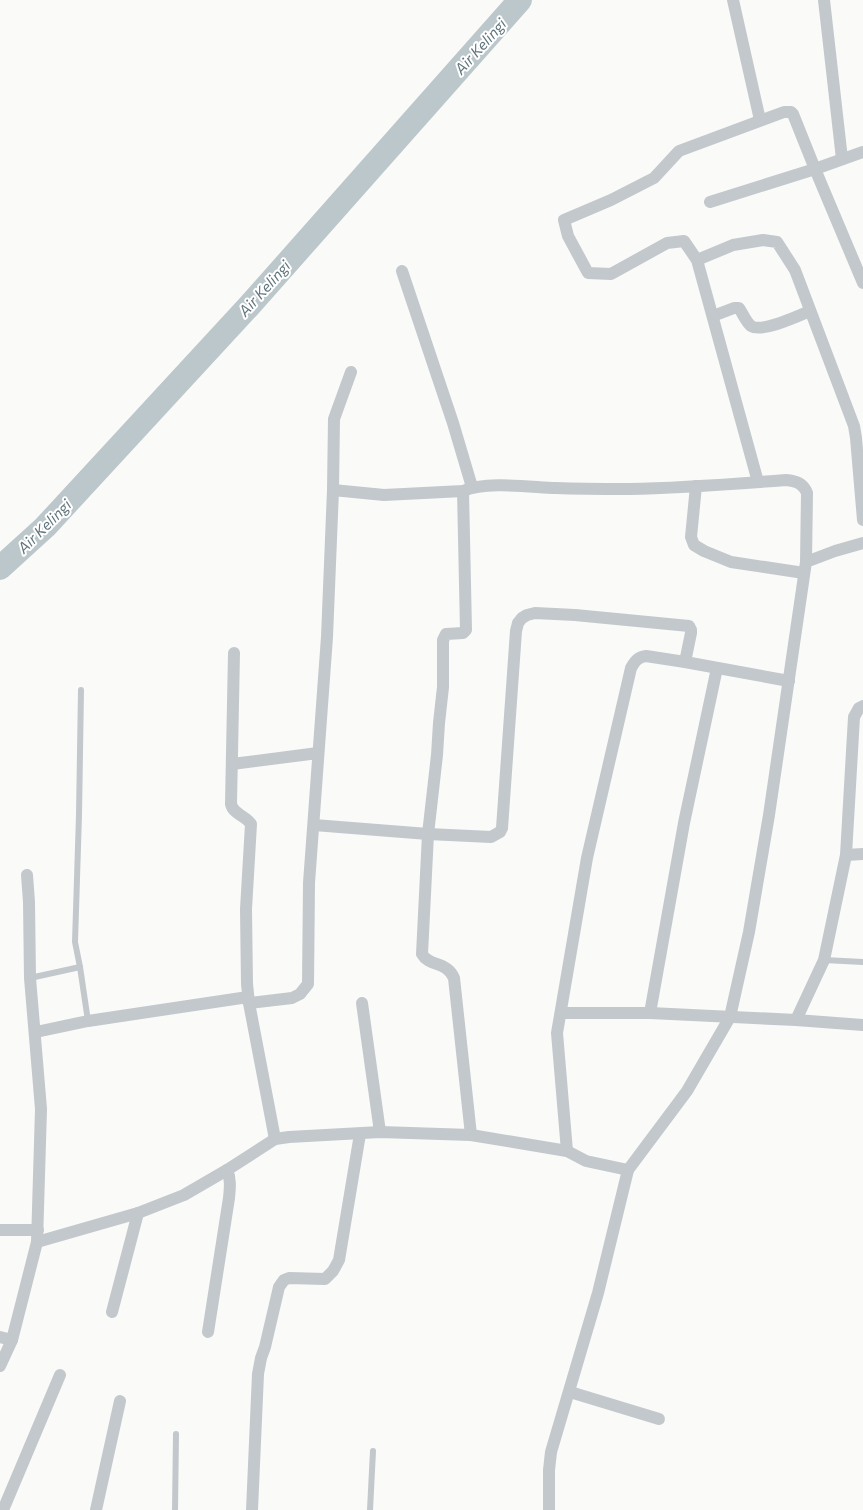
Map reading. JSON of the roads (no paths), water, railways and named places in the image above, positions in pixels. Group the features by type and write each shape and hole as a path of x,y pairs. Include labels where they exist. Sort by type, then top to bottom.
{"street":[{"path":"733,0 760,120"},
{"path":"824,0 842,159"},
{"path":"758,482 697,260 684,241 667,243 611,274 588,273 568,236 564,220 610,200 654,178 679,151 760,120 784,112 791,112 863,283"},
{"path":"710,202 863,152"},
{"path":"697,260 733,245 763,240 777,242 795,270 854,426 863,520"},
{"path":"402,271 453,423 468,489 466,630 460,634 446,634 443,640 443,687 439,723 438,755 428,834 422,954 426,959 448,969 454,978 471,1135"},
{"path":"713,316 734,308 739,308 749,324 757,328 766,328 810,311"},
{"path":"36,1032 88,1021 248,1000 292,998 300,994 308,984 309,883 327,637 334,490 334,419 351,372"},
{"path":"334,490 384,494 468,489 490,486 630,489 786,480 800,484 805,488 807,493 805,567 789,681 749,932 730,1017 687,1091 628,1170 598,1293 570,1392 551,1452 549,1470 549,1510"},
{"path":"696,486 691,537 694,545 704,551 731,562 805,567 835,551 863,543"},
{"path":"314,825 428,834 491,837 500,832 502,828 516,631 518,623 527,615 535,613 575,615 689,626 691,633 685,662"},
{"path":"234,653 232,808 251,824 246,909 248,1000 275,1138"},
{"path":"568,1151 557,1033 562,1013 587,858 631,668 641,657 685,662 789,681"},
{"path":"650,1013 684,823 717,668"},
{"path":"796,1020 824,960 846,855 854,717 859,708 863,706"},
{"path":"232,764 318,753"},
{"path":"846,855 863,854"},
{"path":"0,1366 12,1340 37,1242 38,1230 41,1109 36,1032 30,978 29,902 27,875"},
{"path":"362,1003 380,1132"},
{"path":"562,1013 650,1013 796,1020 863,1025"},
{"path":"37,1242 138,1213 184,1194 227,1170 275,1138 380,1132 471,1135 568,1151 586,1161 628,1170"},
{"path":"252,1510 258,1374 279,1287 284,1280 289,1278 325,1279 333,1271 339,1260 360,1134"},
{"path":"208,1332 229,1198 230,1185 227,1170"},
{"path":"112,1312 138,1213"},
{"path":"0,1230 38,1230"},
{"path":"0,1337 12,1340"},
{"path":"3,1510 60,1375"},
{"path":"570,1392 659,1419"},
{"path":"96,1510 120,1401"}],"lane":[{"path":"81,690 75,942 88,1021"},
{"path":"824,960 863,962"},
{"path":"30,978 80,967"},
{"path":"175,1510 176,1434"},
{"path":"370,1510 373,1451"}],"waterway":[{"name":"Air Kelingi","path":"0,568 45,527 249,306 520,0"}]}
